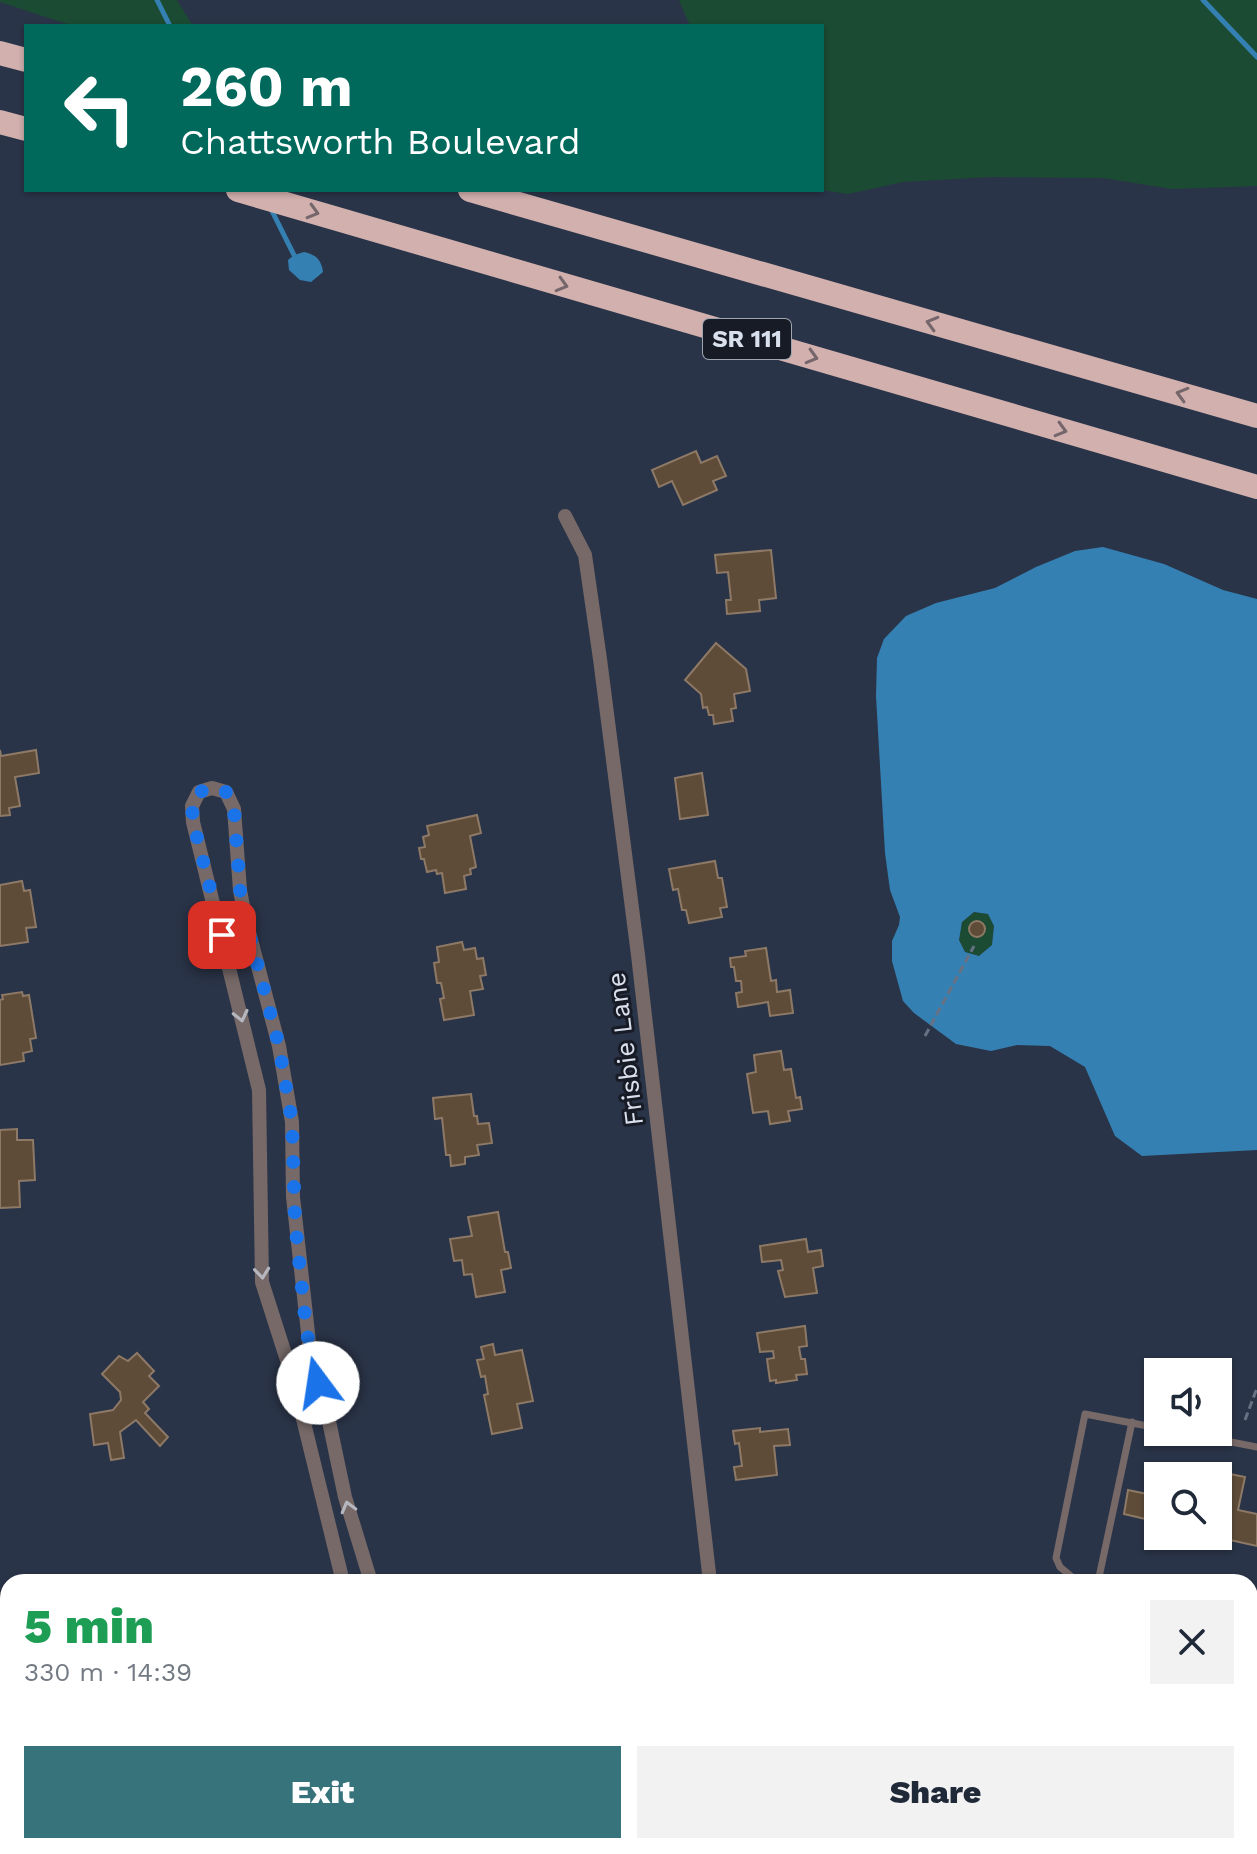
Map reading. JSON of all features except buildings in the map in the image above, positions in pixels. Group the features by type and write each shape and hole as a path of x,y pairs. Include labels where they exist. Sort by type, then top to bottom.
{"highway":[{"path":"0,53 24,59"},
{"path":"0,122 24,128"},
{"name":"SR 111","path":"245,192 1257,487"},
{"name":"SR 111","path":"477,192 1257,416"}],"street":[{"name":"Frisbie Lane","path":"565,516 585,555 598,644 638,955 709,1574"},
{"path":"341,1574 294,1382 262,1282 259,1090 193,822 192,806 199,792 212,788 226,792 234,809 245,917 279,1046 292,1122 293,1197 311,1360 326,1407 345,1497 369,1574"}],"lane":[{"path":"1068,1574 1056,1558 1085,1414 1144,1425"},
{"path":"1100,1574 1132,1422"},
{"path":"1232,1442 1257,1447"}],"path":[{"path":"925,1036 974,946"},
{"path":"1245,1420 1257,1388"}],"green space":[{"path":"177,0 192,24 67,24 0,2"},
{"path":"679,0 1257,0 1257,186 1172,189 1103,178 990,177 903,182 848,194 824,190 824,24 689,24"},
{"path":"974,912 988,914 994,926 992,945 979,956 965,952 959,940 962,922"}],"water":[{"path":"304,252 317,258 323,272 311,282 300,280 289,270 288,260"},
{"path":"1103,547 1164,564 1223,590 1257,599 1257,1150 1142,1156 1115,1136 1085,1067 1050,1046 1017,1045 991,1051 956,1044 903,1001 892,961 892,941 900,917 890,890 885,853 876,696 877,658 884,639 906,616 936,603 995,588 1075,551","holes":["974,912 988,914 994,926 992,945 979,956 965,952 959,940 962,922"]}],"waterway":[{"path":"157,0 169,24"},
{"path":"1203,0 1257,57"},
{"path":"271,209 294,255"}],"route":[{"path":"222,935 193,822 192,806 199,792 212,788 226,792 234,809 245,917 279,1046 292,1122 293,1197 305,1317 311,1360 318,1383"}]}
